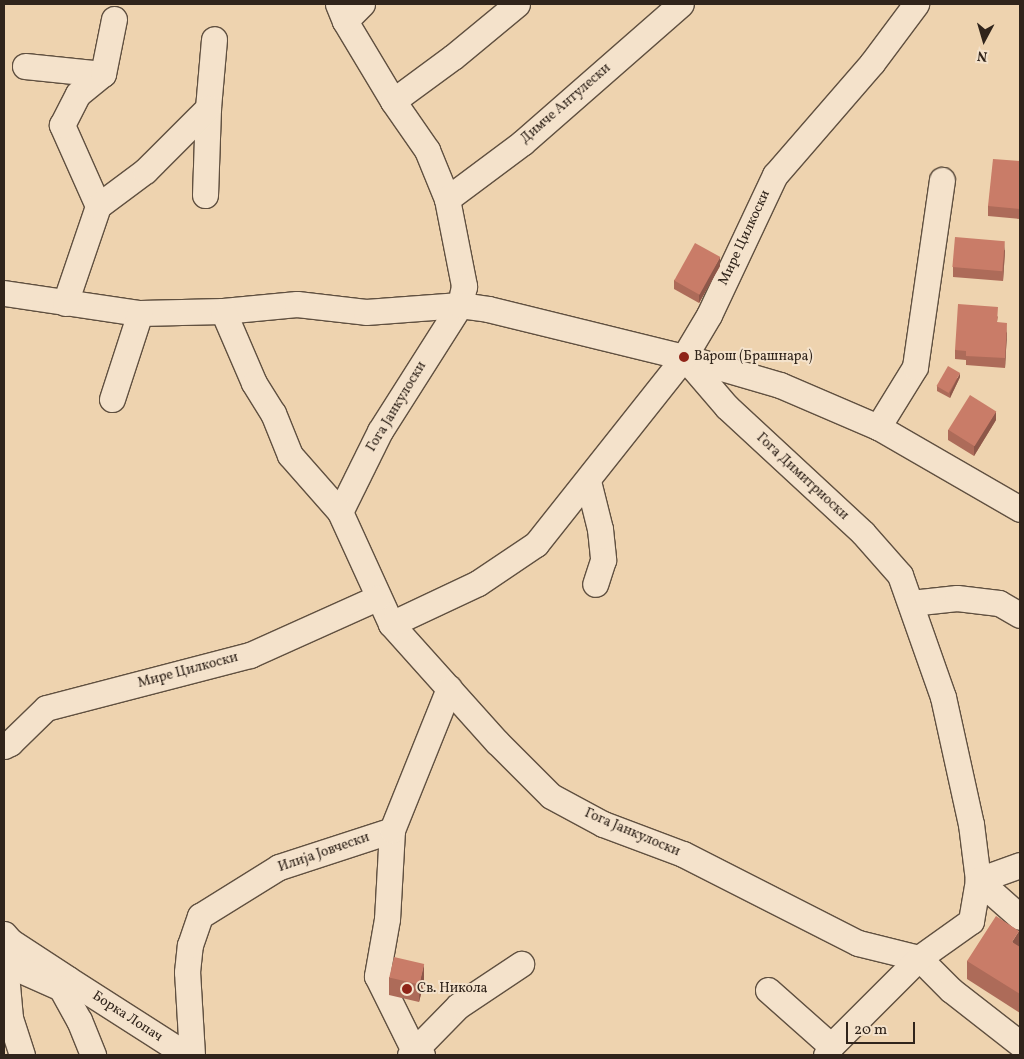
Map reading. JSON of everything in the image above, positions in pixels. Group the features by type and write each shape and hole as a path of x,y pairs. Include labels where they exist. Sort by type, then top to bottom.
{"street":[{"path":"362,4 341,12 393,101 427,150 447,199 464,286 460,305"},
{"path":"393,101 453,57 517,4"},
{"name":"Димче Антулески","path":"447,199 522,143 681,4"},
{"name":"Мире Цилкоски","path":"391,624 478,583 536,544 588,481 684,357 708,315 775,175 872,63 916,4"},
{"path":"98,206 62,126 78,94 103,74 114,19"},
{"path":"205,195 208,108 214,38"},
{"path":"25,66 103,74"},
{"path":"65,303 98,206 146,171 208,108"},
{"path":"878,427 916,367 942,180"},
{"path":"4,293 140,313 223,311 297,304 366,312 460,305 488,310 684,357 780,385 878,427 1020,509"},
{"name":"Гога Јанкулоски","path":"340,512 380,431 460,305"},
{"name":"Гога Јанкулоски","path":"223,311 254,383 273,413 290,455 340,512 377,598 391,624 497,742 550,796 604,824 683,854 858,943 919,958"},
{"path":"112,399 140,313"},
{"name":"Гога Димитриоски","path":"684,357 727,407 863,533 900,575 943,697 971,824 978,880 971,921 919,958 829,1050"},
{"path":"588,481 600,529 603,560 595,584"},
{"name":"Мире Цилкоски","path":"4,746 10,743 46,708 250,654 377,598"},
{"path":"911,603 957,598 999,603 1020,615"},
{"name":"Илија Јовчески","path":"416,1054 377,976 387,919 392,830 449,688"},
{"name":"Илија Јовчески","path":"192,1055 188,972 190,944 200,916 279,867 392,830"},
{"path":"1020,864 978,880 1020,917"},
{"name":"Борка Лопач","path":"4,934 10,941 64,984 187,1055"},
{"path":"919,958 951,990 1020,1044"},
{"name":"Борка Лопач","path":"22,1055 10,1018 5,963 64,984 93,1055"},
{"path":"416,1054 458,1006 521,964"},
{"path":"768,990 829,1050"}],"building":[{"path":"993,159 1020,161 1020,209 988,206"},
{"path":"955,237 1005,241 1002,271 952,267"},
{"path":"695,243 720,257 700,295 674,281"},
{"path":"958,304 998,307 997,322 1007,323 1005,358 966,356 966,351 955,350"},
{"path":"948,366 960,373 949,393 936,386"},
{"path":"970,395 996,411 975,446 948,430"},
{"path":"996,916 1019,931 1012,942 1020,947 1020,994 967,961"},
{"path":"394,957 424,964 419,984 389,977"}],"place":[{"name":"Варош (Брашнара)","path":"684,357"},
{"name":"Св. Никола","path":"407,989"}]}
